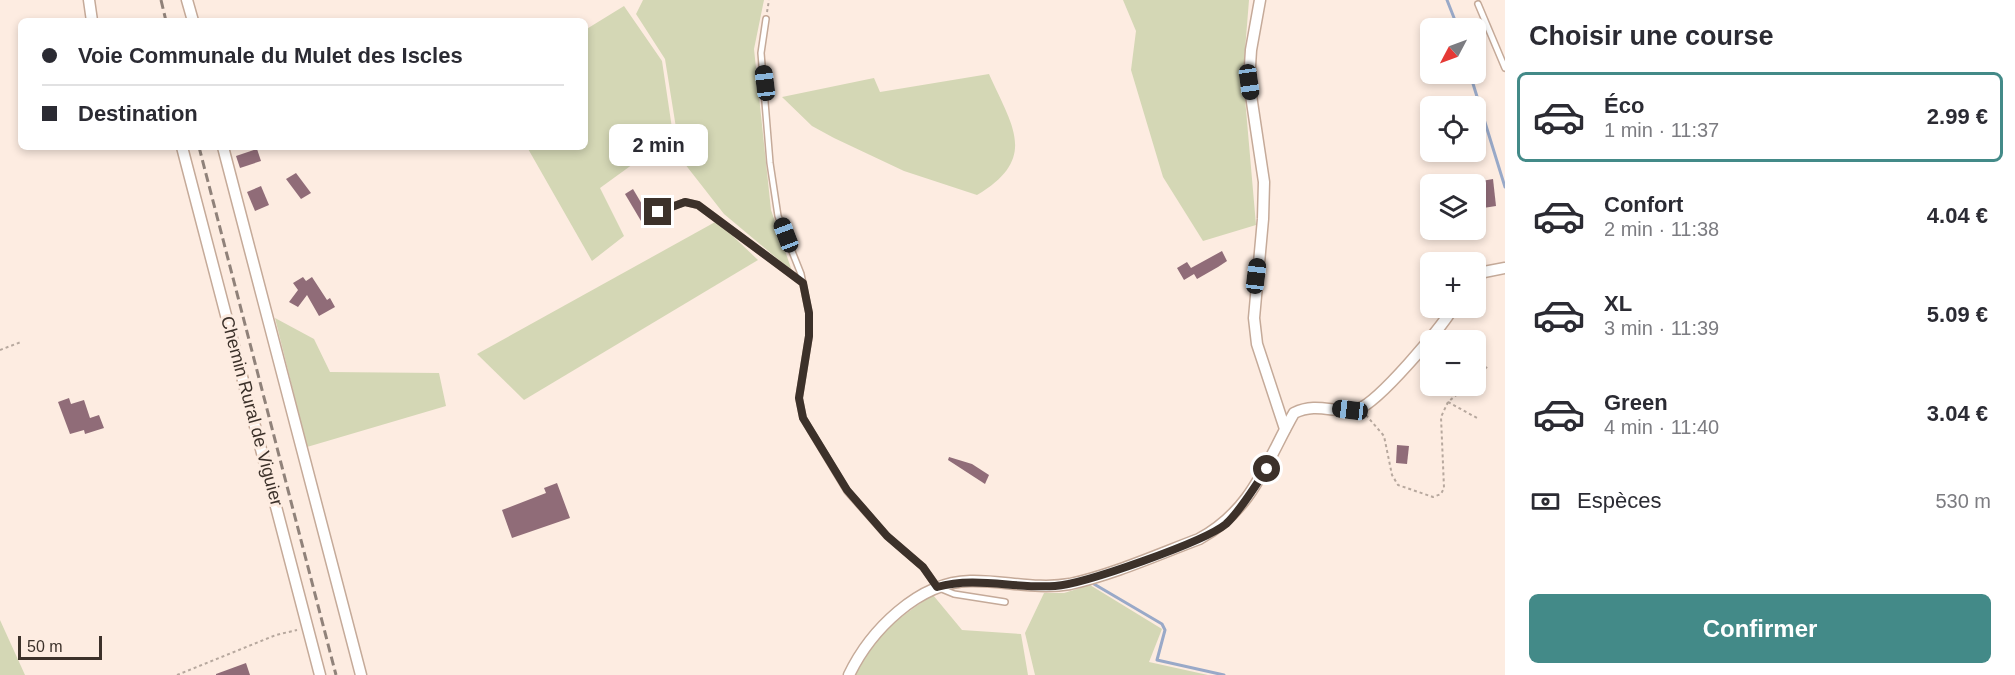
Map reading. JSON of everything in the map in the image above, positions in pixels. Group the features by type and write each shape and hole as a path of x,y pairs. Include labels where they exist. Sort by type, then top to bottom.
{"street":[{"path":"89,0 92,18"},
{"path":"188,0 192,18"},
{"path":"1260,0 1251,50 1249,82 1264,182 1254,318 1257,344 1285,429"},
{"name":"Chemin Rural de Viguier","path":"183,150 320,675"},
{"path":"224,150 361,675"},
{"path":"1486,272 1505,268"},
{"path":"849,675 858,657 879,630 900,612 937,587 970,581 1040,586 1072,583 1199,539 1226,524 1267,469 1294,413 1314,406 1350,410 1360,408 1370,402 1426,343 1445,318"}],"lane":[{"path":"1478,4 1488,33 1505,68"},
{"path":"766,19 762,53 770,163 778,216 803,283 809,313 809,336 799,398 803,418 847,490 887,536 923,567 937,587 954,594 1005,602"},
{"path":"658,212 685,202 698,205 803,283"}],"path":[{"path":"766,19 770,0"},
{"path":"0,350 21,342"},
{"path":"1360,408 1384,436 1392,475 1398,485 1433,497 1441,494 1444,488 1441,417 1448,402 1455,396"},
{"path":"1448,402 1477,418"},
{"path":"177,675 276,635 309,630"}],"green space":[{"path":"643,0 764,0 754,49 771,210 792,271 724,214 681,159 665,59 636,14"},
{"path":"1123,0 1249,0 1243,75 1256,225 1203,241 1163,177 1131,70 1136,31"},
{"path":"624,6 662,61 673,135 600,188 624,236 592,261 529,150 588,150 588,28"},
{"path":"989,74 1012,125 1015,140 1014,154 1008,168 996,181 977,195 904,171 834,138 812,126 782,97 874,78 880,92"},
{"path":"717,221 758,260 524,400 477,354"},
{"path":"275,318 314,339 330,372 439,373 446,406 307,447"},
{"path":"1090,585 1162,629 1149,662 1208,675 1035,675 1025,633 1044,593 1064,593"},
{"path":"933,595 962,630 1021,634 1028,675 855,675 868,650 877,639 898,620"},
{"path":"0,620 25,675 0,675"}],"building":[{"path":"257,150 261,161 240,168 236,156"},
{"path":"296,173 311,193 301,199 286,179"},
{"path":"1493,179 1496,206 1486,208 1486,180"},
{"path":"261,186 269,205 255,211 247,192"},
{"path":"633,189 649,216 641,221 625,194"},
{"path":"1222,251 1227,261 1197,279 1194,274 1184,280 1177,268 1187,262 1191,268"},
{"path":"303,277 306,281 312,277 327,300 330,298 335,307 319,316 307,295 298,307 289,302 298,290 293,283"},
{"path":"69,398 71,404 84,400 90,418 99,415 104,428 85,434 84,430 70,434 58,402"},
{"path":"1397,445 1409,446 1407,464 1396,463"},
{"path":"949,457 972,464 989,475 985,484 948,460"},
{"path":"557,483 570,518 512,538 502,510 546,493 544,488"},
{"path":"246,663 250,675 216,675 216,674"}],"waterway":[{"path":"1447,0 1454,18"},
{"path":"1473,84 1505,187"},
{"path":"1094,584 1162,624 1165,630 1157,660 1224,675"}],"railway":[{"path":"161,0 165,18"},
{"path":"200,150 336,675"}],"route":[{"path":"658,212 685,202 698,205 803,283 808,297 809,336 799,398 803,418 847,490 887,536 923,567 937,587 970,581 1056,586 1072,583 1152,556 1199,539 1226,524 1267,469"}]}
